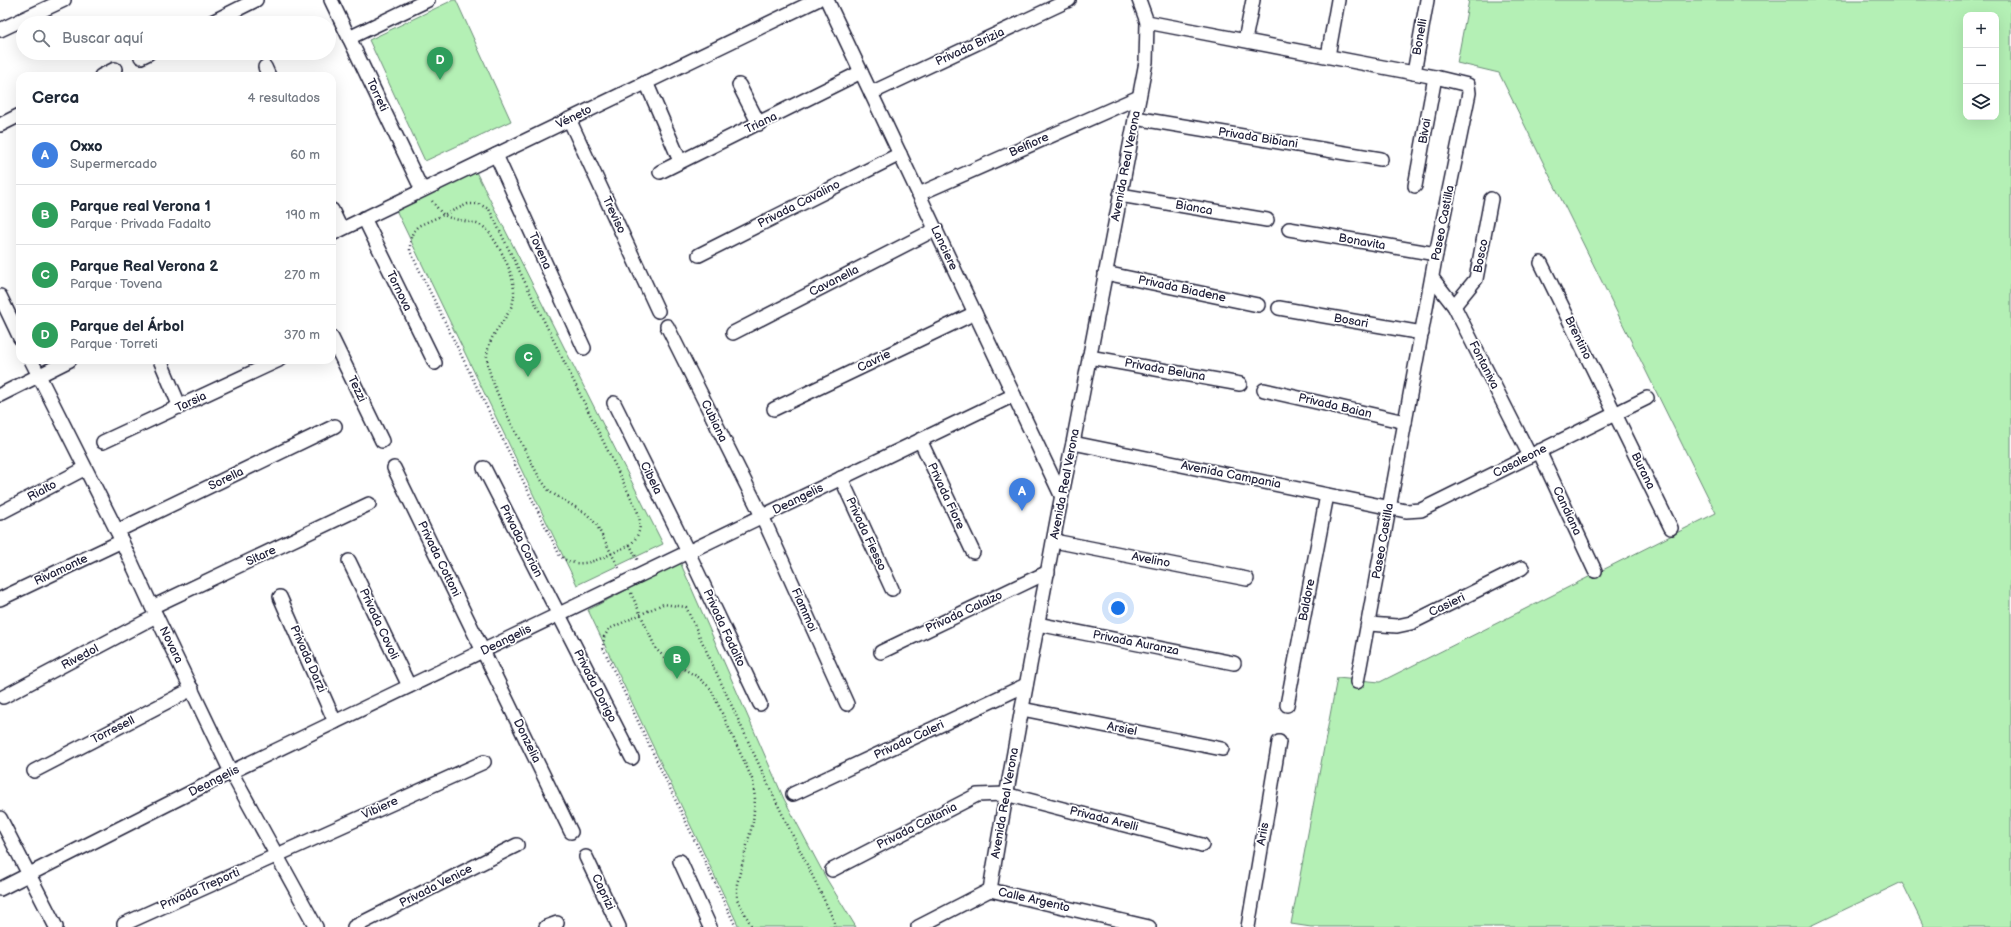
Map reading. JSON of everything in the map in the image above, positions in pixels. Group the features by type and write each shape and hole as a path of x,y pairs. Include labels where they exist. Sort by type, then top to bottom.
{"street":[{"path":"30,16 64,0"},
{"path":"224,16 256,0"},
{"name":"Torreti","path":"331,0 422,190"},
{"path":"349,38 428,0"},
{"name":"Véneto","path":"337,231 817,0"},
{"name":"Lanciere","path":"827,0 1061,495"},
{"name":"Privada Brizia","path":"871,94 1068,0"},
{"name":"Avenida Real Verona","path":"990,890 1005,794 1054,541 1061,495 1073,443 1146,62 1147,22 1139,0"},
{"path":"1245,40 1253,0"},
{"path":"1328,56 1338,0"},
{"name":"Bonelli","path":"1414,73 1427,0"},
{"path":"0,30 16,22"},
{"name":"Paseo Castilla","path":"1147,22 1435,77 1468,86 1469,93 1436,254 1369,624 1357,682"},
{"path":"109,72 115,69"},
{"name":"Triana","path":"660,172 861,72"},
{"name":"Bivai","path":"1415,186 1435,77"},
{"path":"646,82 680,161"},
{"path":"739,85 759,124"},
{"name":"Belfiore","path":"918,194 1139,97"},
{"path":"0,125 16,117"},
{"name":"Privada Bibiani","path":"1135,118 1381,159"},
{"name":"Treviso","path":"569,119 658,311"},
{"name":"Privada Cavalino","path":"699,255 900,154"},
{"name":"Tovena","path":"496,155 584,348"},
{"name":"Bianca","path":"1120,195 1267,220"},
{"name":"Bosco","path":"1454,306 1476,279 1491,199"},
{"name":"Tornova","path":"364,218 435,364"},
{"name":"Cavanella","path":"733,333 936,230"},
{"name":"Bonavita","path":"1288,230 1436,254"},
{"name":"Brentino","path":"1541,263 1615,414"},
{"name":"Privada Biadene","path":"1105,274 1258,305"},
{"name":"Fontaniva","path":"1432,278 1454,306 1535,454"},
{"path":"0,296 16,330"},
{"name":"Bosari","path":"1279,308 1422,333"},
{"name":"Cavrie","path":"774,409 975,313"},
{"name":"Cubiana","path":"667,326 762,516"},
{"name":"Tezzi","path":"336,346 382,441"},
{"name":"Privada Beluna","path":"1089,357 1240,384"},
{"name":"Novara","path":"33,364 84,469 120,536 154,612 231,772 312,926"},
{"path":"0,395 61,364"},
{"path":"162,364 180,407"},
{"name":"Tarsia","path":"103,442 180,407 260,364"},
{"name":"Privada Baian","path":"1264,390 1406,422"},
{"name":"Deangelis","path":"0,889 231,772 1014,395"},
{"name":"Casaleone","path":"1389,508 1406,511 1421,510 1647,398"},
{"name":"Cibela","path":"614,403 688,552"},
{"name":"Burana","path":"1615,414 1670,528"},
{"name":"Sorella","path":"120,536 335,426"},
{"name":"Privada Fiore","path":"920,440 973,552"},
{"name":"Avenida Campania","path":"1073,443 1389,508"},
{"name":"Candiana","path":"1535,454 1595,571"},
{"name":"Privada Cottoni","path":"394,468 483,650"},
{"name":"Privada Corian","path":"484,468 558,614"},
{"name":"Rialto","path":"0,513 84,469"},
{"name":"Privada Fiesso","path":"841,478 892,589"},
{"name":"Baldore","path":"1287,705 1327,495"},
{"name":"Sitare","path":"154,612 369,504"},
{"name":"Fiammoi","path":"762,516 847,704"},
{"name":"Rivamonte","path":"0,599 120,536"},
{"name":"Avelino","path":"1054,541 1247,579"},
{"name":"Privada Fadalto","path":"688,552 760,704"},
{"name":"Privada Covoli","path":"349,561 409,686"},
{"name":"Casieri","path":"1369,624 1397,626 1411,623 1522,568"},
{"name":"Privada Calalzo","path":"881,652 1048,572"},
{"name":"Privada Darzi","path":"280,597 335,722"},
{"name":"Rivedol","path":"3,697 154,612"},
{"name":"Privada Dorigo","path":"558,614 632,758"},
{"name":"Privada Auranza","path":"1038,624 1234,663"},
{"name":"Donzelia","path":"483,650 571,832"},
{"name":"Privada Caleri","path":"793,794 1026,685"},
{"name":"Torresell","path":"34,771 192,689"},
{"name":"Arsiel","path":"1022,709 1222,749"},
{"name":"Ariis","path":"1248,927 1279,742"},
{"name":"Vibiere","path":"275,855 484,762"},
{"name":"Privada Arelli","path":"1005,794 1202,845"},
{"name":"Privada Caltania","path":"832,870 977,795 1005,794"},
{"path":"0,818 56,927"},
{"name":"Privada Venice","path":"354,927 517,845"},
{"name":"Privada Treporti","path":"124,924 275,855"},
{"name":"Caprizi","path":"586,857 620,927"},
{"path":"680,861 710,927"},
{"path":"918,927 990,890"},
{"name":"Calle Argento","path":"990,890 1149,927"}],"path":[{"path":"422,190 444,215 473,223 488,231 510,270 515,289 512,305 494,332 487,355 489,375 539,477 550,492 587,514 596,524 621,572"},
{"path":"468,204 479,204 489,209 637,510 641,521 640,531 636,539 630,545 588,563 582,564 567,562 560,556 410,251 412,232 418,226 468,204"},
{"path":"630,545 639,564"},
{"path":"630,591 656,649 666,659 698,677 711,689 753,780 755,799 753,822 738,884 737,899 752,927"},
{"path":"736,927 603,648 604,636 609,629 663,604 686,607 774,797 830,912 834,922 834,927"}],"green space":[{"path":"453,0 456,0 511,121 425,161 369,40"},
{"path":"1469,0 2011,0 2011,927 1924,927 1902,882 1808,927 1311,927 1291,924 1337,678 1380,682 1716,513 1499,73 1457,63"},
{"path":"475,170 663,544 577,585 396,210"},
{"path":"680,562 784,799 826,878 856,927 739,927 588,610"}],"place":[{"name":"Parque del Árbol","path":"440,80"},
{"name":"Parque Real Verona 2","path":"528,377"},
{"name":"Oxxo","path":"1022,511"},
{"name":"Parque real Verona 1","path":"677,679"}]}
